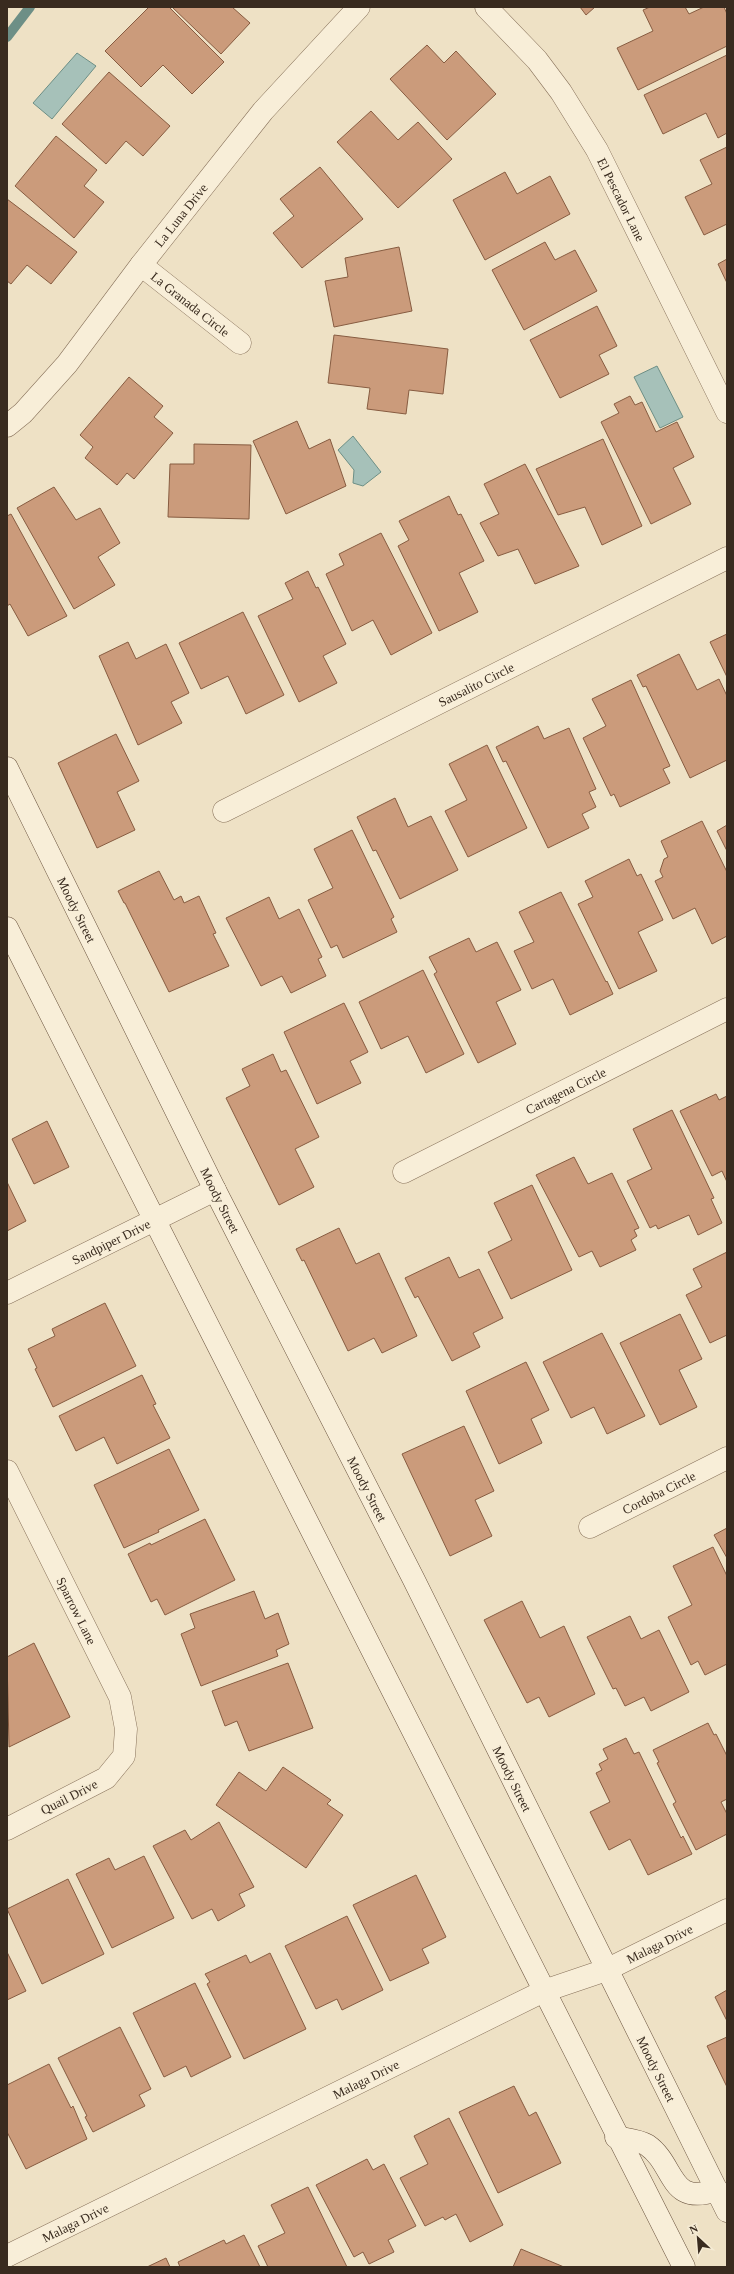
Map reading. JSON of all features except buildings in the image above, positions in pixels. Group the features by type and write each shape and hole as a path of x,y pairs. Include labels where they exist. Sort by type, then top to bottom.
{"street":[{"name":"La Luna Drive","path":"7,426 23,413 67,364 141,265 263,111 359,7"},
{"name":"El Pescador Lane","path":"486,7 537,60 562,92 597,150 727,412"},
{"name":"La Granada Circle","path":"141,265 240,344"},
{"name":"Sausalito Circle","path":"224,811 727,558"},
{"name":"Moody Street","path":"7,768 215,1190 414,1580 606,1970 727,2211"},
{"path":"7,928 153,1221 544,1991 616,2137 684,2267"},
{"name":"Cartagena Circle","path":"404,1172 727,1009"},
{"name":"Sandpiper Drive","path":"7,1293 215,1190"},
{"name":"Cordoba Circle","path":"590,1527 727,1458"},
{"name":"Sparrow Lane","path":"7,1471 120,1697 126,1729 124,1756"},
{"name":"Quail Drive","path":"7,1829 106,1778 124,1756"},
{"name":"Malaga Drive","path":"7,2256 544,1991 606,1970 727,1910"},
{"path":"616,2137 646,2144 658,2157 676,2184 689,2194 703,2195 717,2190"}],"water":[{"path":"77,53 96,66 52,119 33,103"},
{"path":"657,366 683,417 660,428 634,377"},
{"path":"353,436 381,472 363,486 353,483 354,470 338,450"}],"waterway":[{"path":"7,37 30,7"}]}
